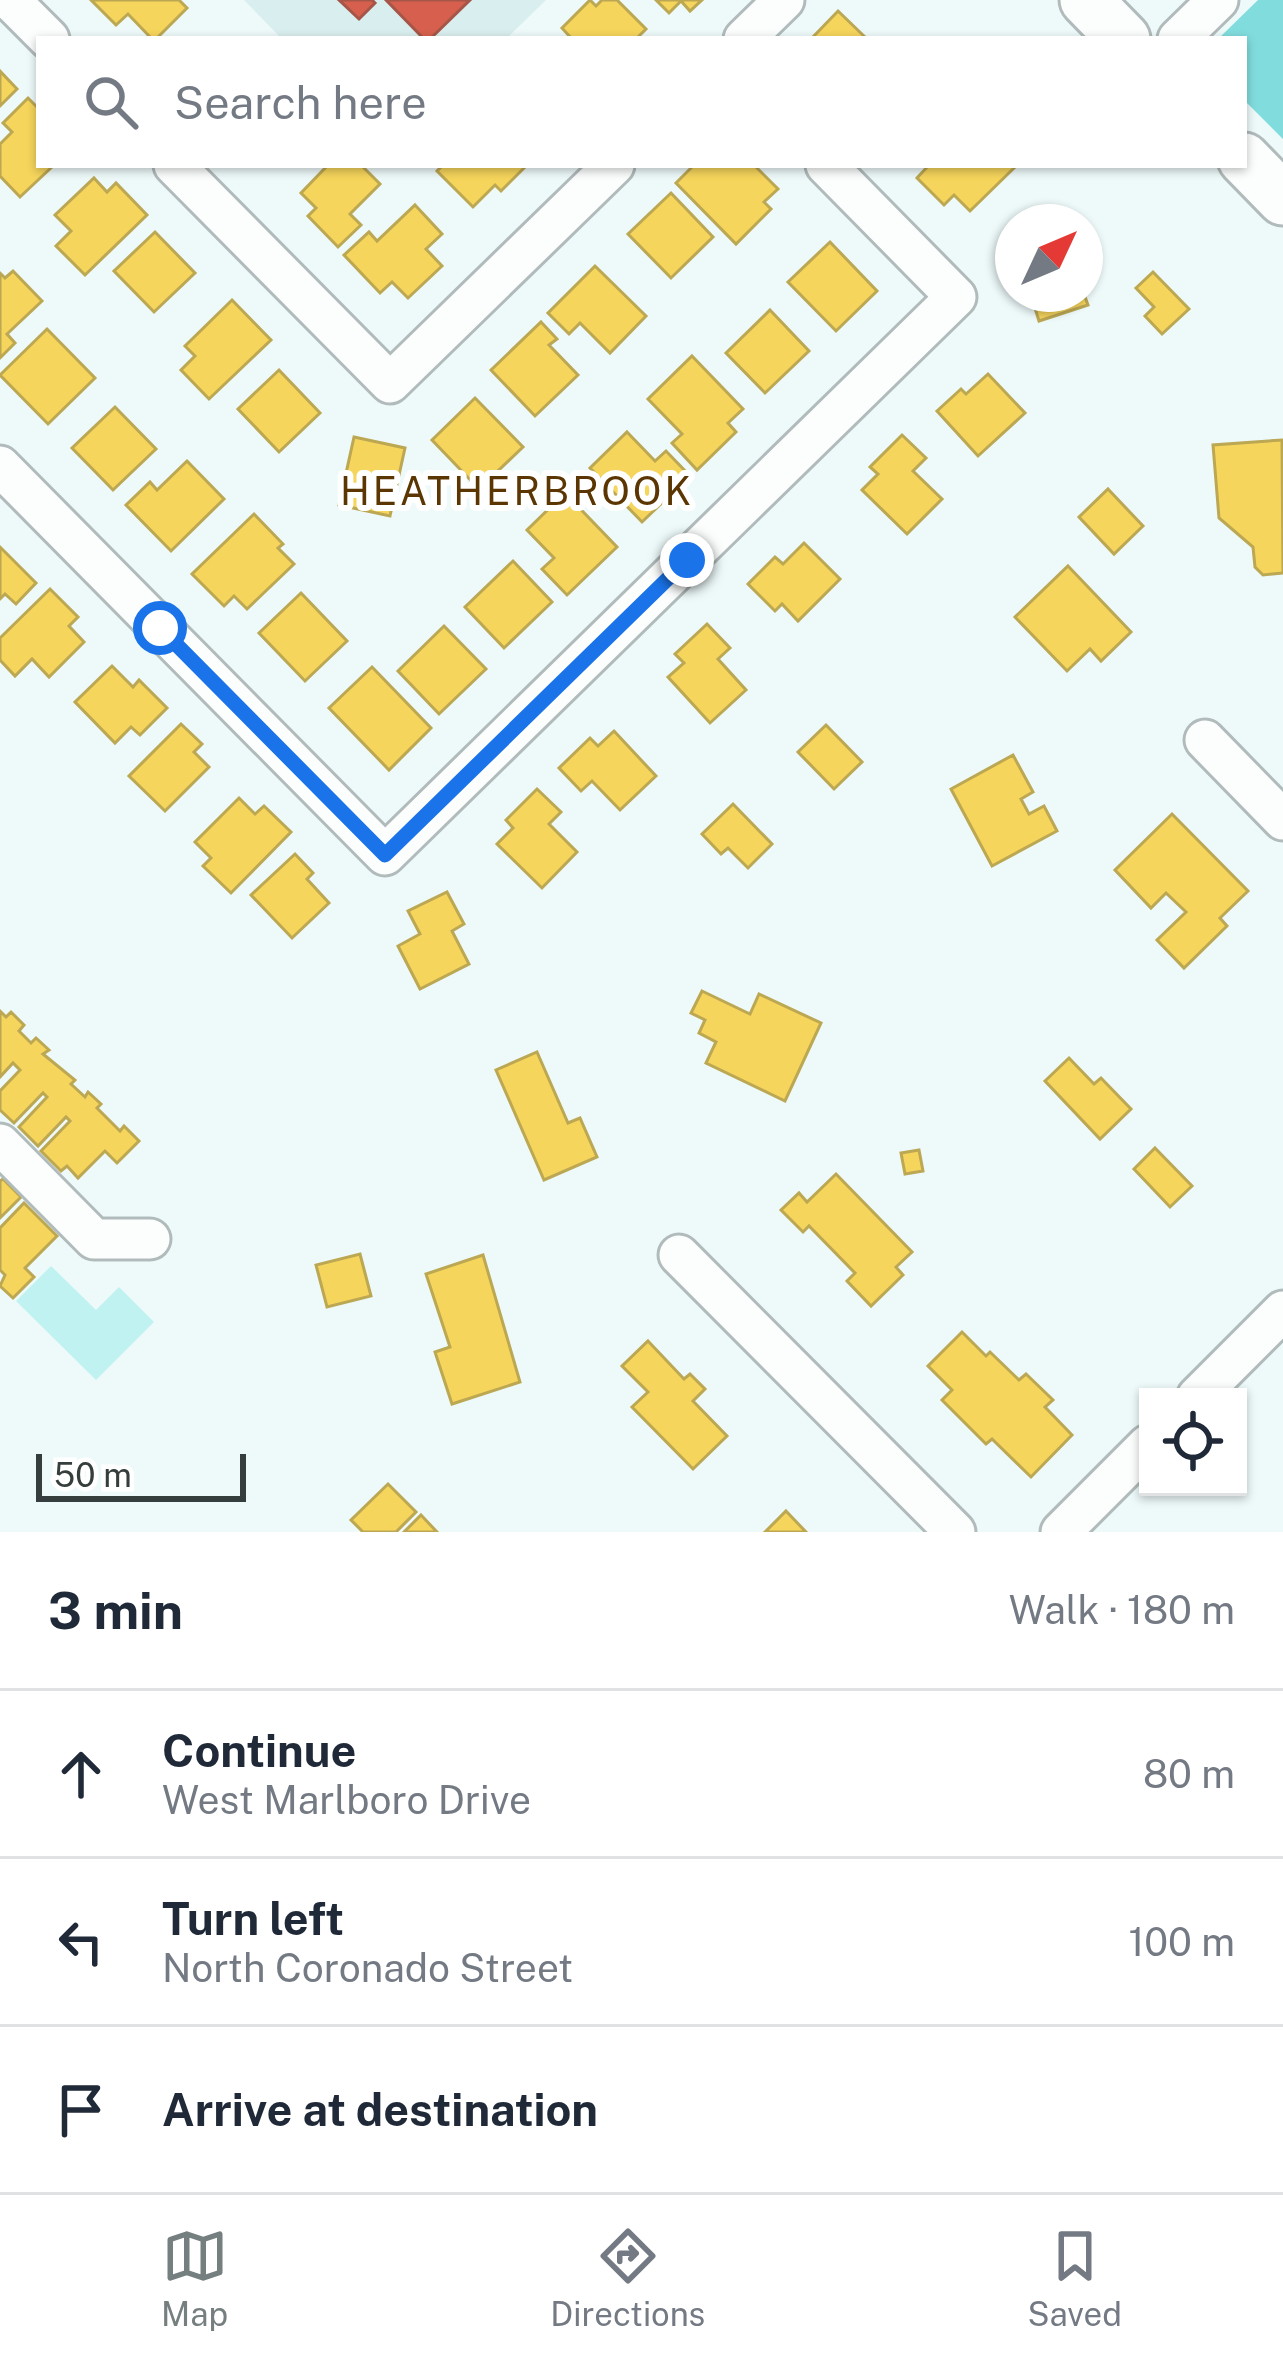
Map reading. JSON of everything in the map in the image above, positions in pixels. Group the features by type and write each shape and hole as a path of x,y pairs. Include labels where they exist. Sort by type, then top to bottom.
{"main road":[{"path":"1086,0 1121,36"},
{"path":"1247,162 1283,199"}],"street":[{"path":"10,0 46,36"},
{"path":"747,36 784,0"},
{"path":"1181,36 1218,0"},
{"path":"177,168 391,383 611,168"},
{"path":"0,466 385,855 956,297 829,168"},
{"path":"1205,740 1283,820"},
{"path":"0,1144 94,1239 150,1240"},
{"path":"679,1255 955,1532"},
{"path":"1206,1388 1283,1312"},
{"path":"1061,1532 1139,1454"}],"shaded area":[{"path":"244,0 546,0 509,36 279,36"},
{"path":"51,1266 96,1310 119,1287 154,1322 96,1380 16,1301"}],"water":[{"path":"1258,0 1283,0 1283,139 1247,103 1247,36 1221,36"}],"building: Homes":[{"path":"91,0 179,0 187,8 159,36 149,36 128,14 116,25"},
{"path":"590,0 596,6 602,0 617,0 646,29 639,36 569,36 562,28"},
{"path":"656,0 702,0 690,11 681,1 669,13"},
{"path":"838,11 864,36 814,36"},
{"path":"0,71 17,89 0,106"},
{"path":"28,98 36,106 36,168 51,168 20,197 0,176 0,144 12,132 3,123"},
{"path":"325,168 364,168 380,184 350,214 361,225 338,247 308,216 316,208 301,193"},
{"path":"524,168 501,191 495,185 473,207 437,171"},
{"path":"691,168 757,168 778,189 764,202 771,209 736,244 676,183"},
{"path":"926,168 1014,168 970,211 954,195 944,205 917,178"},
{"path":"94,178 107,192 116,183 147,215 85,275 56,246 71,231 55,215"},
{"path":"671,193 713,237 671,278 628,234"},
{"path":"415,205 442,234 426,249 442,266 408,298 392,282 380,293 344,255 369,232 377,241"},
{"path":"155,232 195,273 154,312 114,271"},
{"path":"830,242 877,291 836,331 788,282"},
{"path":"595,266 646,316 610,353 580,323 569,334 548,313"},
{"path":"13,271 42,301 7,334 15,343 0,358 0,273 5,278"},
{"path":"1153,272 1189,309 1162,334 1145,316 1154,307 1136,288"},
{"path":"232,300 271,340 209,399 181,370 195,356 185,346"},
{"path":"770,310 809,351 765,393 726,353"},
{"path":"1036,312 1067,312 1039,321"},
{"path":"541,322 557,339 549,345 578,375 535,416 491,370"},
{"path":"47,329 95,378 48,424 0,375"},
{"path":"692,356 743,409 728,423 736,432 697,470 672,443 682,434 648,399"},
{"path":"279,370 320,413 279,452 238,409"},
{"path":"988,374 1025,413 978,456 937,411 961,389 966,394"},
{"path":"475,398 523,447 479,489 432,440"},
{"path":"115,407 156,449 113,490 72,448"},
{"path":"627,432 655,461 666,451 690,476 642,522 590,468"},
{"path":"902,435 926,458 913,471 942,499 907,534 862,490 878,474 870,467"},
{"path":"354,437 405,448 390,516 339,505"},
{"path":"1282,440 1283,573 1263,575 1255,567 1253,547 1219,518 1213,445"},
{"path":"187,461 224,499 171,551 126,505 150,482 157,490"},
{"path":"1108,489 1143,526 1114,554 1079,517"},
{"path":"565,493 617,547 567,595 542,569 554,558 527,530"},
{"path":"254,514 283,544 278,548 294,564 247,609 234,596 224,606 192,574"},
{"path":"804,543 840,579 798,621 782,604 775,611 748,584 775,557 783,564"},
{"path":"0,547 36,583 16,604 5,594 0,599"},
{"path":"513,561 552,602 504,648 465,607"},
{"path":"1068,566 1131,632 1101,661 1090,649 1067,671 1015,617"},
{"path":"50,589 78,617 69,626 84,642 49,677 32,659 15,676 0,660 0,638"},
{"path":"301,593 347,641 305,681 259,633"},
{"path":"707,624 730,648 718,659 746,690 710,723 668,677 684,663 675,654"},
{"path":"444,626 486,669 439,714 398,671"},
{"path":"112,666 133,687 139,680 167,708 140,735 131,727 115,743 75,702"},
{"path":"372,667 431,728 389,770 329,708"},
{"path":"181,724 202,744 194,752 209,767 165,811 129,776"},
{"path":"826,725 862,762 834,789 798,752"},
{"path":"614,731 656,776 620,810 592,781 581,791 559,768 590,738 598,746"},
{"path":"1013,755 1033,792 1021,799 1029,814 1044,806 1057,831 992,866 951,789"},
{"path":"537,789 561,812 549,824 577,852 542,888 497,844 513,828 506,820"},
{"path":"239,798 255,814 264,806 291,832 231,893 203,866 211,858 195,842"},
{"path":"733,804 772,844 748,868 728,848 721,854 702,834"},
{"path":"1172,814 1248,891 1220,918 1227,926 1184,968 1157,940 1186,912 1166,893 1151,908 1115,870"},
{"path":"295,854 313,873 307,879 329,903 292,938 251,895"},
{"path":"447,892 464,924 452,931 469,964 420,989 398,946 420,934 408,911"},
{"path":"702,991 750,1014 759,994 821,1023 785,1101 706,1063 716,1042 699,1033 705,1020 691,1013"},
{"path":"0,1011 6,1017 11,1012 24,1025 19,1031 31,1043 36,1038 49,1050 43,1054 75,1080 71,1084 85,1097 88,1092 120,1131 124,1126 139,1141 117,1163 105,1151 78,1178 67,1166 61,1171 41,1151 70,1121 66,1117 38,1146 19,1127 47,1097 43,1093 14,1123 0,1110 0,1091 20,1070 13,1063 0,1077"},
{"path":"537,1052 568,1123 580,1118 597,1157 544,1180 496,1070"},
{"path":"1069,1058 1094,1084 1101,1078 1131,1109 1100,1139 1045,1081"},
{"path":"1155,1148 1192,1186 1170,1207 1134,1169"},
{"path":"919,1150 923,1171 905,1174 901,1153"},
{"path":"836,1174 912,1252 896,1267 903,1275 871,1306 847,1281 855,1273 809,1226 803,1232 781,1210 799,1193 807,1202"},
{"path":"0,1181 21,1197 0,1218"},
{"path":"24,1203 57,1236 25,1268 34,1277 13,1298 0,1286 5,1275 0,1270 0,1228"},
{"path":"360,1254 371,1296 327,1307 316,1265"},
{"path":"483,1255 520,1382 452,1404 435,1352 450,1347 426,1274"},
{"path":"962,1332 1019,1380 1026,1374 1053,1400 1045,1407 1072,1435 1031,1477 992,1439 986,1444 942,1400 952,1390 928,1366"},
{"path":"648,1341 684,1379 690,1374 705,1389 693,1401 727,1436 693,1469 632,1407 648,1392 622,1366"},
{"path":"388,1484 416,1512 396,1532 363,1532 351,1520"},
{"path":"786,1511 806,1532 765,1532"},
{"path":"421,1515 437,1532 404,1532"}],"building: Shops":[{"path":"339,0 372,0 375,3 359,19"},
{"path":"386,0 470,0 433,36 421,36"}],"district":[{"name":"HEATHERBROOK","path":"517,491"}],"route":[{"path":"160,628 385,855 687,560"}]}
